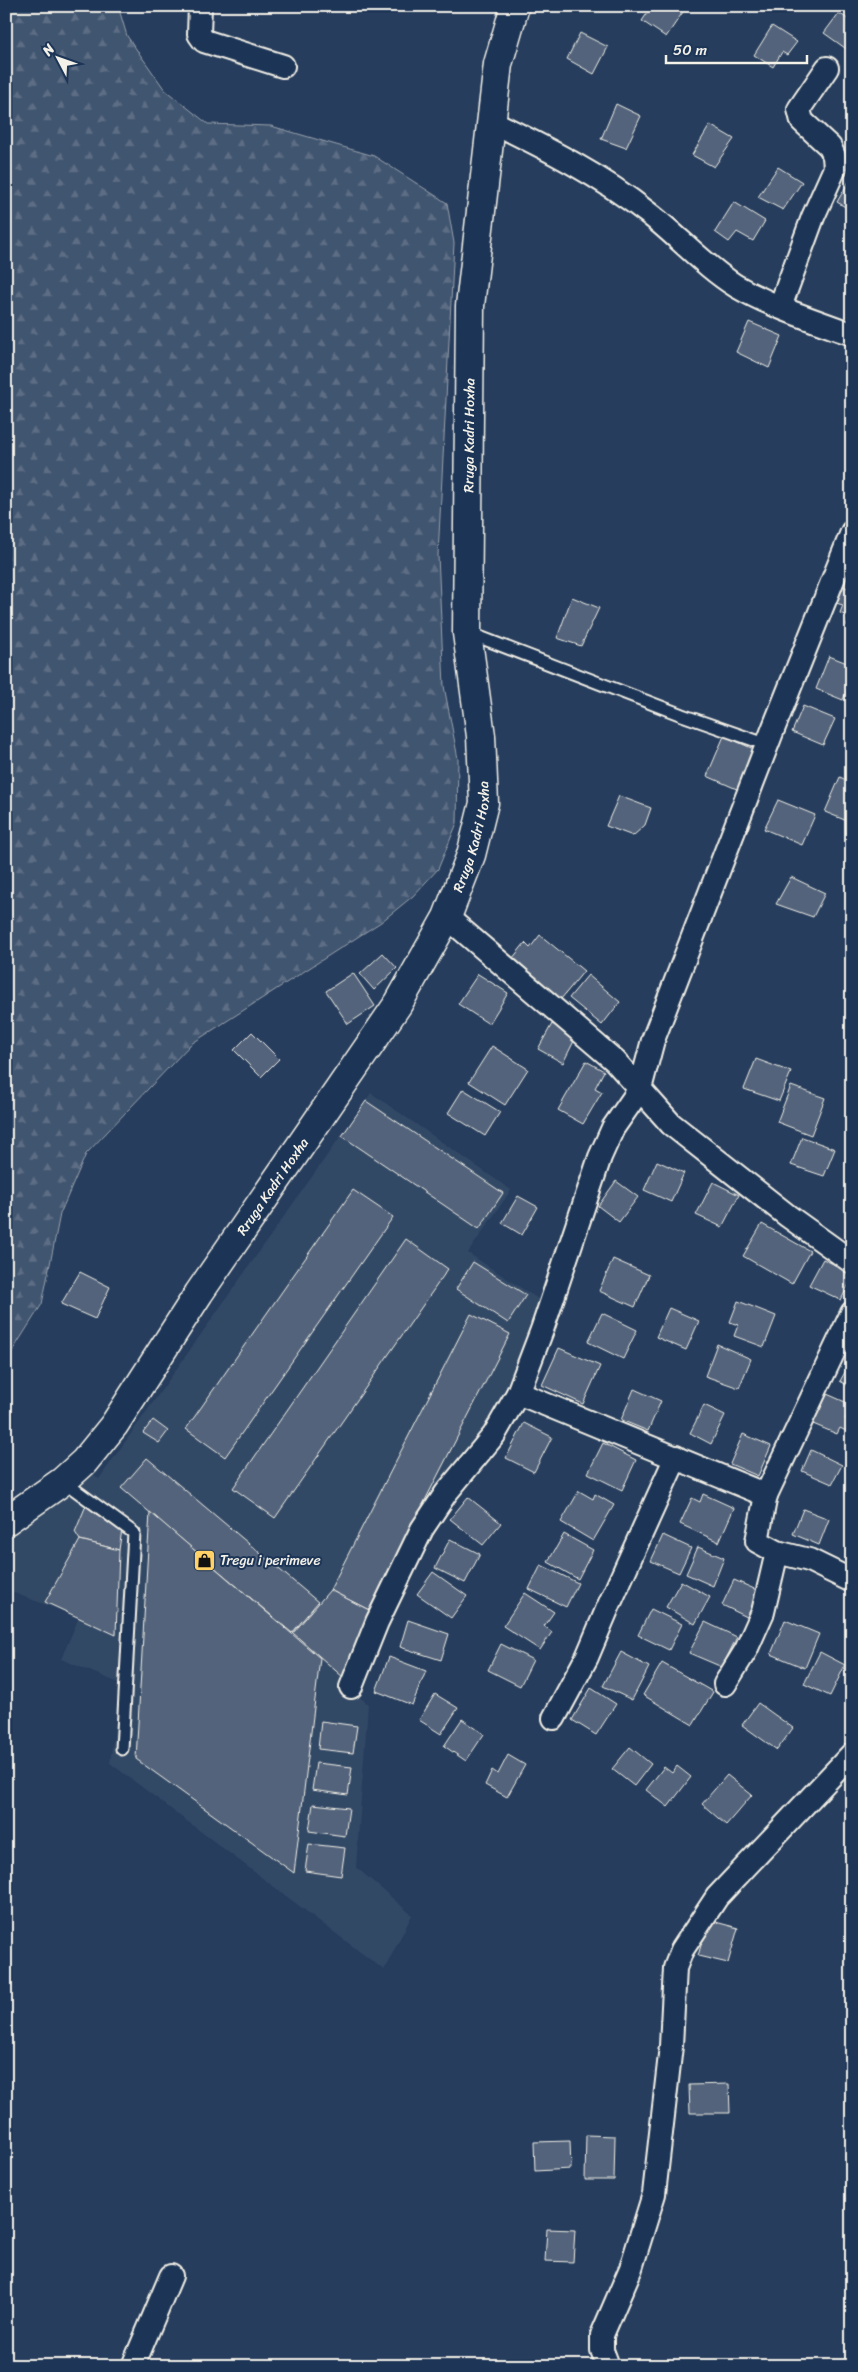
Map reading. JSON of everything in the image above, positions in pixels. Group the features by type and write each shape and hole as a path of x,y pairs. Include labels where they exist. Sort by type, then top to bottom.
{"main road":[{"name":"Rruga Kadri Hoxha","path":"6,1521 63,1481 84,1462 114,1425 208,1280 381,1031 448,917 471,855 484,803 481,736 467,633 470,306 498,64 515,6"}],"street":[{"path":"200,6 199,34 204,41 283,66"},
{"path":"780,307 813,216 835,168 834,156 830,147 802,121 799,114 799,109 827,68"},
{"path":"491,120 596,175 649,214 686,247 735,285 780,307 852,334"},
{"path":"351,1687 377,1622 422,1529 446,1493 494,1435 518,1393 545,1321 600,1157 614,1128 640,1089 653,1040 852,532"},
{"path":"448,917 616,1061 671,1124 788,1216 852,1262"},
{"path":"852,1313 766,1495 757,1541 777,1552 809,1560 852,1581"},
{"path":"518,1393 766,1495"},
{"path":"554,1718 587,1657 608,1605 676,1457"},
{"path":"726,1684 746,1650 763,1612 777,1552"},
{"path":"608,2366 602,2350 602,2335 631,2268 654,2194 671,2046 675,1968 682,1950 717,1897 852,1754"},
{"path":"133,2366 170,2276"}],"lane":[{"path":"467,633 682,715 768,745"},
{"path":"63,1481 134,1533 122,1749"}],"shaded area":[{"name":"Tregu i perimeve","path":"371,1093 511,1190 468,1253 541,1301 501,1401 488,1424 453,1473 356,1694 368,1704 356,1867 412,1915 384,1970 110,1763 121,1684 61,1659 79,1617 6,1590 6,1529 92,1473 99,1479"}],"green space":[{"path":"6,6 118,6 127,36 165,90 208,124 271,126 374,156 447,203 454,243 438,555 444,686 458,759 457,823 438,869 413,896 381,922 191,1044 86,1154 60,1214 42,1304 11,1353 6,1349"}],"building":[{"path":"652,6 687,6 666,37 642,21"},
{"path":"839,13 852,22 852,53 824,33"},
{"path":"772,26 797,42 787,55 782,52 773,67 754,55"},
{"path":"580,33 608,47 594,74 567,59"},
{"path":"616,104 641,116 626,148 601,139"},
{"path":"710,125 734,139 714,167 692,155"},
{"path":"778,167 802,182 783,210 758,197"},
{"path":"852,176 852,211 837,202"},
{"path":"734,202 765,221 753,241 737,232 729,242 715,232"},
{"path":"749,322 782,336 769,368 736,352"},
{"path":"843,586 852,590 852,628 846,625 849,617 840,613 843,605 836,603"},
{"path":"572,597 599,608 581,646 557,638"},
{"path":"829,656 852,665 852,678 843,700 816,689"},
{"path":"803,706 835,719 823,745 792,732"},
{"path":"724,736 756,750 739,790 707,776"},
{"path":"840,777 852,783 852,823 825,812"},
{"path":"619,796 651,808 645,825 633,836 606,826"},
{"path":"778,800 815,815 802,845 764,829"},
{"path":"791,877 825,893 813,917 776,904"},
{"path":"540,935 584,971 561,999 512,959 525,943 530,948"},
{"path":"383,953 397,968 374,990 360,974"},
{"path":"353,973 375,1006 348,1024 326,991"},
{"path":"478,974 508,993 489,1024 458,1004"},
{"path":"588,975 620,1002 602,1025 569,998"},
{"path":"552,1024 576,1037 563,1063 538,1049"},
{"path":"252,1032 279,1059 261,1077 234,1050"},
{"path":"492,1046 528,1069 505,1105 469,1082"},
{"path":"756,1059 791,1072 779,1101 744,1089"},
{"path":"586,1061 604,1071 595,1088 602,1092 583,1124 558,1110"},
{"path":"791,1086 825,1098 811,1135 777,1122"},
{"path":"463,1089 500,1112 485,1136 448,1113"},
{"path":"366,1101 503,1193 479,1229 342,1136"},
{"path":"802,1137 835,1149 824,1176 791,1165"},
{"path":"657,1161 684,1173 671,1202 644,1190"},
{"path":"616,1181 638,1197 619,1222 598,1206"},
{"path":"713,1182 739,1195 722,1227 696,1215"},
{"path":"353,1190 393,1217 225,1457 186,1429"},
{"path":"518,1196 538,1207 522,1235 502,1223"},
{"path":"762,1224 810,1251 792,1284 743,1256"},
{"path":"406,1239 448,1269 275,1518 233,1488"},
{"path":"613,1259 649,1275 635,1307 599,1291"},
{"path":"823,1259 852,1273 852,1278 841,1300 809,1285"},
{"path":"473,1262 526,1295 508,1323 456,1289"},
{"path":"80,1272 110,1287 95,1319 61,1304"},
{"path":"738,1301 776,1316 764,1347 734,1336 738,1325 730,1322"},
{"path":"669,1308 699,1321 686,1350 656,1337"},
{"path":"602,1313 637,1330 623,1359 588,1342"},
{"path":"471,1314 510,1334 369,1610 330,1590"},
{"path":"717,1344 751,1359 739,1388 705,1376"},
{"path":"559,1348 600,1366 583,1404 542,1385"},
{"path":"852,1360 852,1388 840,1381"},
{"path":"634,1389 661,1401 648,1431 621,1420"},
{"path":"827,1394 852,1405 845,1419 851,1422 846,1431 840,1428 837,1434 813,1424"},
{"path":"704,1405 725,1415 711,1444 690,1433"},
{"path":"153,1420 168,1431 159,1443 143,1433"},
{"path":"524,1423 552,1437 534,1472 506,1458"},
{"path":"743,1434 771,1446 758,1476 730,1464"},
{"path":"603,1443 636,1460 622,1490 588,1473"},
{"path":"811,1450 842,1465 832,1484 802,1471"},
{"path":"147,1458 318,1602 292,1633 121,1488"},
{"path":"579,1491 593,1499 595,1494 614,1505 593,1541 561,1522"},
{"path":"703,1494 734,1508 719,1542 680,1524 692,1498 700,1502"},
{"path":"468,1497 501,1523 483,1545 450,1519"},
{"path":"87,1503 122,1529 119,1550 80,1540 75,1532"},
{"path":"803,1509 829,1519 819,1545 793,1534"},
{"path":"150,1512 320,1658 294,1873 136,1759"},
{"path":"564,1534 593,1550 578,1579 548,1562"},
{"path":"663,1535 691,1548 679,1573 651,1561"},
{"path":"450,1539 480,1554 465,1583 435,1568"},
{"path":"80,1540 119,1550 116,1635 45,1602"},
{"path":"698,1547 724,1558 713,1586 686,1574"},
{"path":"541,1565 578,1583 566,1607 529,1589"},
{"path":"433,1572 467,1596 451,1618 417,1594"},
{"path":"734,1580 759,1591 747,1617 722,1605"},
{"path":"681,1581 710,1597 695,1624 666,1607"},
{"path":"330,1590 369,1610 344,1678 293,1633"},
{"path":"525,1593 554,1612 544,1626 552,1632 540,1650 503,1626"},
{"path":"651,1609 682,1624 669,1650 638,1635"},
{"path":"408,1620 449,1634 441,1660 400,1647"},
{"path":"785,1620 819,1634 805,1668 771,1654"},
{"path":"705,1622 737,1637 722,1667 689,1653"},
{"path":"501,1644 533,1660 520,1686 488,1670"},
{"path":"621,1652 649,1667 632,1700 603,1686"},
{"path":"820,1652 845,1665 830,1696 804,1684"},
{"path":"389,1657 426,1671 412,1705 376,1691"},
{"path":"662,1663 713,1692 693,1725 643,1695"},
{"path":"591,1688 616,1704 596,1735 572,1720"},
{"path":"435,1694 458,1708 441,1734 419,1720"},
{"path":"758,1703 793,1728 777,1750 742,1725"},
{"path":"462,1719 484,1734 466,1761 444,1746"},
{"path":"321,1721 357,1726 353,1753 318,1749"},
{"path":"630,1747 651,1764 634,1786 612,1769"},
{"path":"508,1755 525,1765 507,1797 485,1785 492,1770 498,1774"},
{"path":"316,1763 352,1767 348,1795 312,1790"},
{"path":"677,1766 691,1777 668,1807 646,1790 664,1767 672,1773"},
{"path":"727,1775 752,1795 726,1825 702,1804"},
{"path":"313,1804 349,1808 345,1836 309,1831"},
{"path":"309,1844 345,1848 341,1876 305,1871"},
{"path":"708,1920 738,1928 728,1963 698,1956"},
{"path":"729,2084 730,2113 690,2113 689,2085"},
{"path":"586,2135 615,2136 614,2180 585,2180"},
{"path":"570,2141 571,2169 535,2171 534,2142"},
{"path":"547,2229 575,2230 573,2262 545,2261"}],"place":[{"name":"Tregu i perimeve","path":"204,1560"}]}
